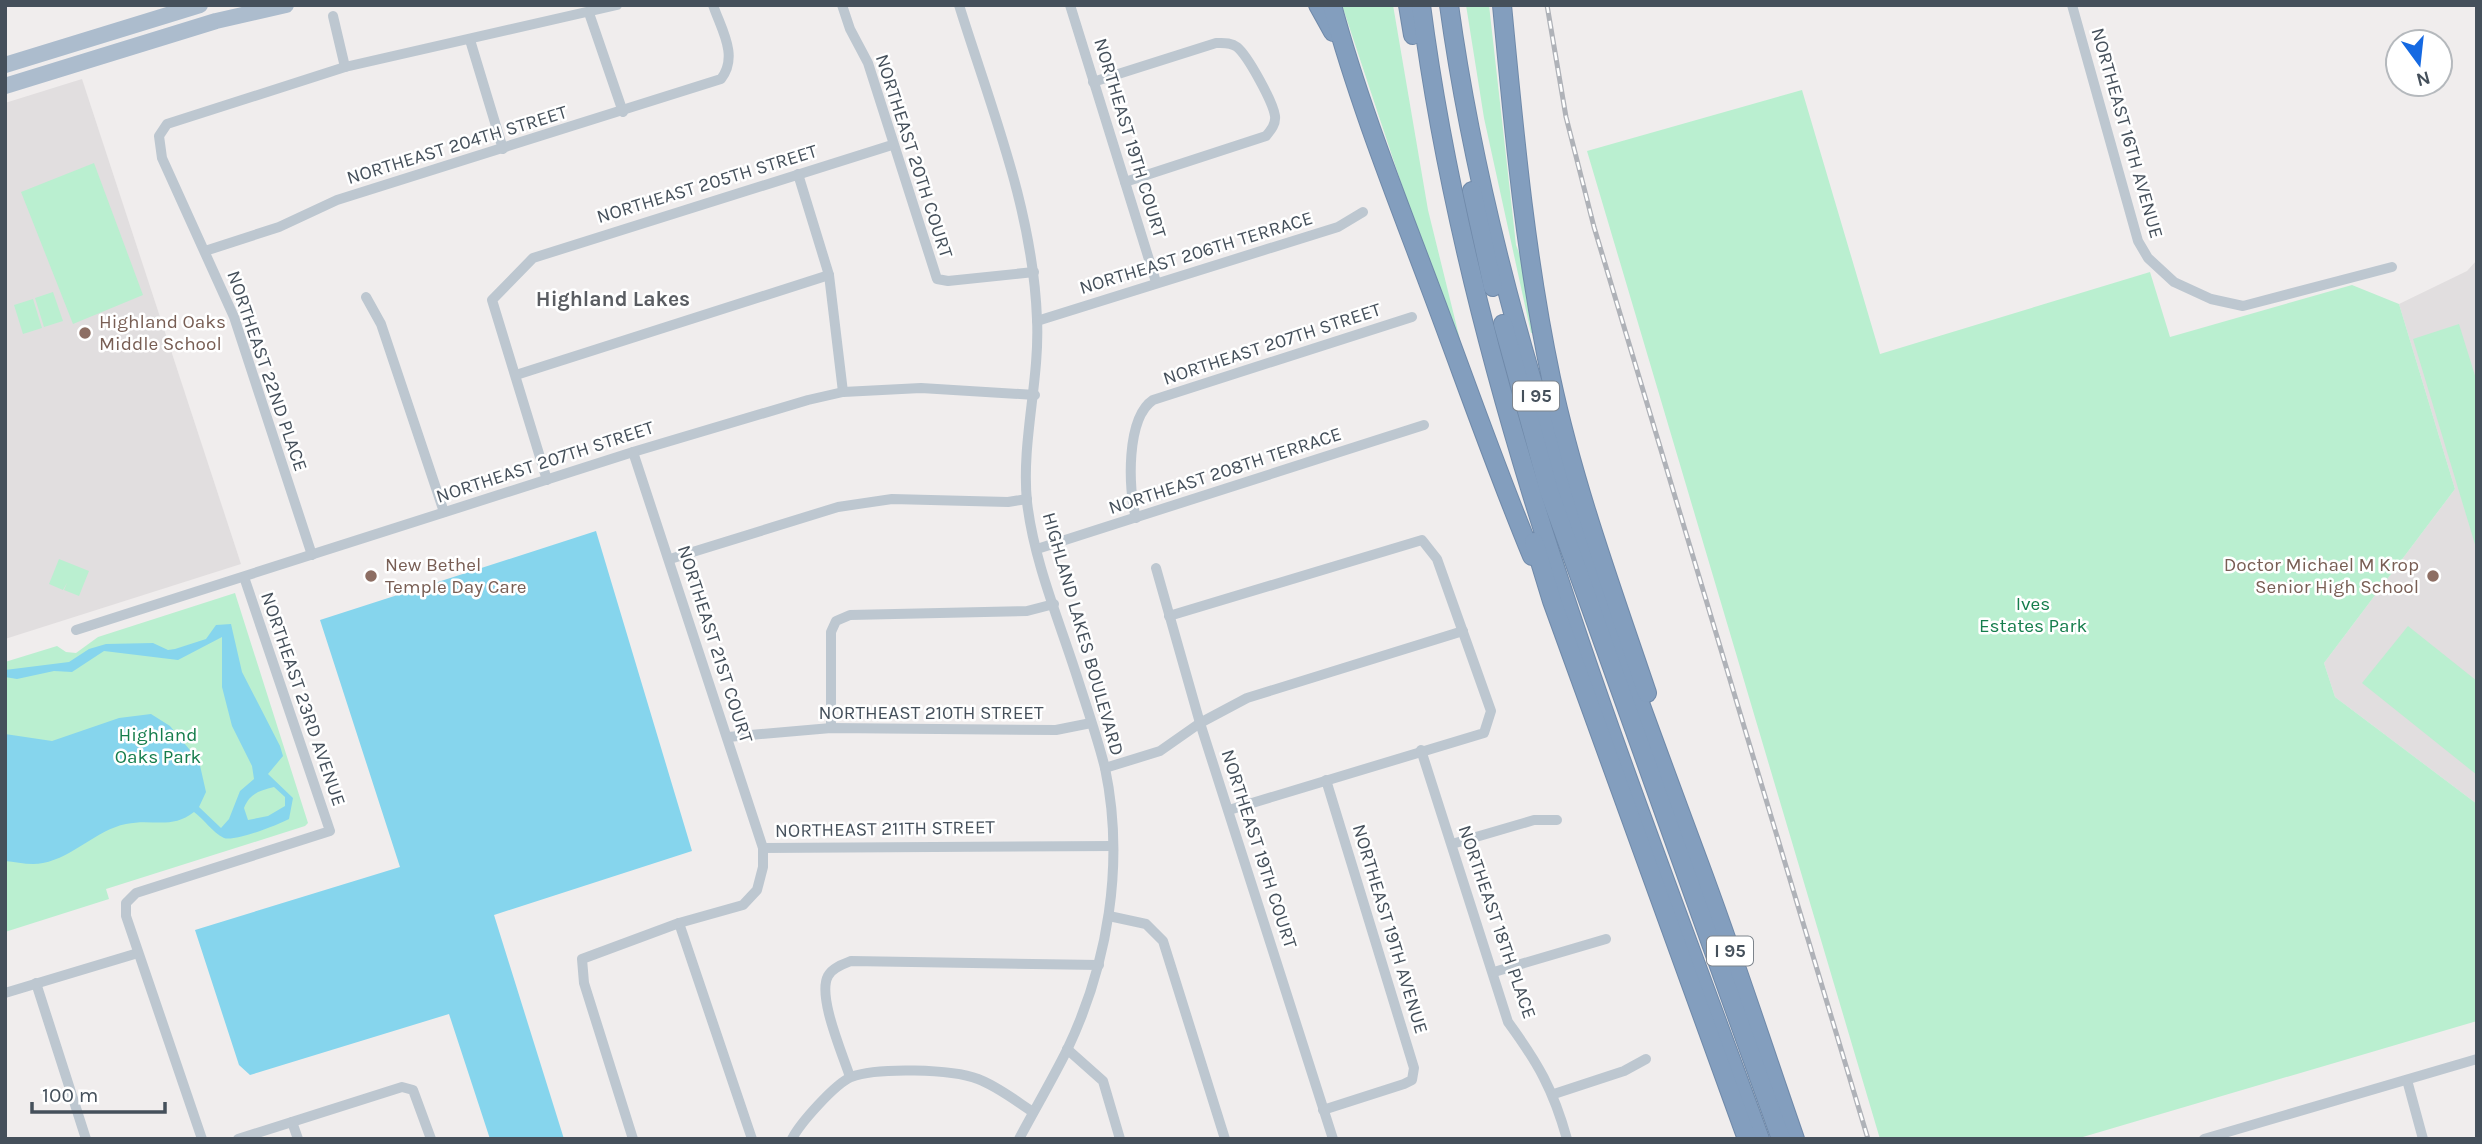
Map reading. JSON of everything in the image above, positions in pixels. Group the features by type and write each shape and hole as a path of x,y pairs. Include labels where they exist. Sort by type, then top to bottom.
{"highway":[{"path":"1318,5 1345,53"},
{"path":"1332,5 1345,53 1480,429 1552,601"},
{"name":"I 95","path":"1408,5 1464,294 1552,601 1746,1139"},
{"path":"1421,5 1431,82 1453,196 1493,367 1534,505 1760,1139"},
{"path":"1438,5 1481,237 1516,377 1549,491 1781,1139"},
{"name":"I 95","path":"1449,5 1486,203 1513,321 1587,561 1795,1139"},
{"path":"1502,5 1524,221 1551,380 1590,526 1655,716 1661,765"}],"main road":[{"path":"5,65 200,5"},
{"path":"5,86 216,21 286,5"}],"street":[{"path":"333,16 345,67 617,5"},
{"name":"NORTHEAST 204TH STREET","path":"205,250 279,227 337,200 721,79 730,68 729,50 713,5"},
{"name":"NORTHEAST 20TH COURT","path":"842,5 850,29 868,63 937,279 948,281 1034,272"},
{"name":"HIGHLAND LAKES BOULEVARD","path":"959,5 1016,185 1034,272 1037,321 1035,395 1026,469 1027,499 1037,549 1105,768 1113,846 1110,916 1099,965 1068,1049 1019,1139"},
{"name":"NORTHEAST 19TH COURT","path":"1070,5 1157,282"},
{"name":"NORTHEAST 16TH AVENUE","path":"2076,6 2138,241 2160,272 2196,293 2243,306 2392,267"},
{"path":"590,13 623,112"},
{"path":"471,40 503,149"},
{"path":"1093,82 1216,43 1229,43 1238,47 1256,75 1275,115 1273,127 1266,136 1125,182"},
{"name":"NORTHEAST 22ND PLACE","path":"312,555 234,317 162,158 159,136 167,124 345,67"},
{"name":"NORTHEAST 205TH STREET","path":"516,375 492,300 533,258 892,145"},
{"path":"798,174 829,275 843,392"},
{"name":"NORTHEAST 206TH TERRACE","path":"1037,321 1338,227 1363,212"},
{"path":"547,480 516,375 829,275"},
{"path":"366,297 381,324 444,512"},
{"name":"NORTHEAST 207TH STREET","path":"1136,518 1131,481 1132,457 1139,414 1144,406 1165,396 1412,317"},
{"name":"NORTHEAST 207TH STREET","path":"76,630 756,414 843,392 921,388 1035,395"},
{"name":"NORTHEAST 208TH TERRACE","path":"1037,549 1424,425"},
{"name":"NORTHEAST 21ST COURT","path":"634,452 763,848"},
{"path":"670,559 838,506 892,499 1008,502 1027,499"},
{"path":"1169,616 1422,540 1437,559 1492,711 1484,733 1229,810"},
{"name":"NORTHEAST 19TH COURT","path":"1156,568 1200,723 1333,1139"},
{"name":"NORTHEAST 23RD AVENUE","path":"138,953 127,916 128,899 330,831 244,577"},
{"path":"831,728 831,632 836,621 850,615 1027,611 1054,604"},
{"path":"1105,768 1160,751 1200,723 1247,698 1463,631"},
{"name":"NORTHEAST 210TH STREET","path":"728,737 831,728 1056,730 1091,723"},
{"name":"NORTHEAST 18TH PLACE","path":"1421,750 1508,1022 1532,1055 1554,1094 1567,1139"},
{"name":"NORTHEAST 19TH AVENUE","path":"1323,1110 1404,1084 1412,1080 1414,1068 1326,780"},
{"path":"1452,844 1534,820 1557,820"},
{"name":"NORTHEAST 211TH STREET","path":"633,1139 584,984 583,959 679,923 743,905 757,890 763,867 763,848 1113,846"},
{"path":"1110,916 1146,924 1163,941 1225,1139"},
{"path":"679,923 752,1139"},
{"path":"1493,972 1605,939"},
{"path":"5,993 138,953 202,1139"},
{"path":"850,1077 823,993 828,975 851,961 1099,965"},
{"path":"36,983 86,1139"},
{"path":"1068,1049 1103,1081 1120,1139"},
{"path":"1554,1094 1624,1071 1646,1059"},
{"path":"2203,1139 2477,1059"},
{"path":"792,1139 824,1100 850,1077 896,1071 956,1072 981,1080 1033,1112"},
{"path":"2407,1080 2423,1139"},
{"path":"238,1139 402,1087 413,1090 419,1101 430,1139"},
{"path":"292,1122 298,1139"}],"shaded area":[{"name":"Highland Oaks Middle School","path":"82,79 241,564 5,639 5,103"},
{"name":"Doctor Michael M Krop Senior High School","path":"2477,260 2477,804 2335,697 2324,663 2455,489 2399,304 2467,271"}],"green space":[{"path":"1342,5 1393,5 1428,210 1465,360 1414,222"},
{"path":"1466,5 1489,5 1516,245 1524,266 1534,333 1531,333 1484,118"},
{"name":"Ives Estates Park","path":"1802,90 1880,354 2150,272 2170,337 2352,285 2399,304 2455,489 2324,663 2335,697 2477,804 2477,1021 2076,1139 1880,1139 1587,151"},
{"path":"94,163 143,295 73,324 21,192"},
{"path":"53,292 63,321 44,327 35,298"},
{"path":"33,299 42,328 23,334 14,305"},
{"path":"2459,324 2477,382 2477,551 2413,339"},
{"path":"59,559 89,571 79,596 64,590 67,583 63,590 49,584"},
{"name":"Highland Oaks Park","path":"235,593 308,823 106,889 109,899 5,932 5,662 57,646 66,652 76,653 98,637"},
{"path":"2408,626 2477,681 2477,775 2362,683"}],"water":[{"path":"596,531 692,851 494,915 564,1139 490,1139 449,1014 250,1075 239,1065 195,930 400,867 320,620"},
{"path":"231,624 242,672 280,746 283,756 268,774 293,798 289,819 229,839 220,835 194,812 177,821 135,822 115,827 65,855 43,863 5,861 5,734 52,741 119,718 151,714 170,726 199,761 206,792 199,807 221,828 229,819 240,791 254,779 252,766 232,726 222,687 222,637 178,660 104,651 72,672 54,671 17,679 5,677 5,670 69,662 89,649 106,644 153,643 168,650 175,649 206,639 216,625","holes":["274,787 285,797 285,806 268,816 248,820 244,808 256,793"]}],"railway":[{"path":"1547,5 1566,117 1594,227 1868,1139"}],"place":[{"name":"Highland Oaks Middle School","path":"85,333"},
{"name":"New Bethel Temple Day Care","path":"371,576"},
{"name":"Doctor Michael M Krop Senior High School","path":"2433,576"}],"district":[{"name":"Highland Lakes","path":"613,299"}]}
